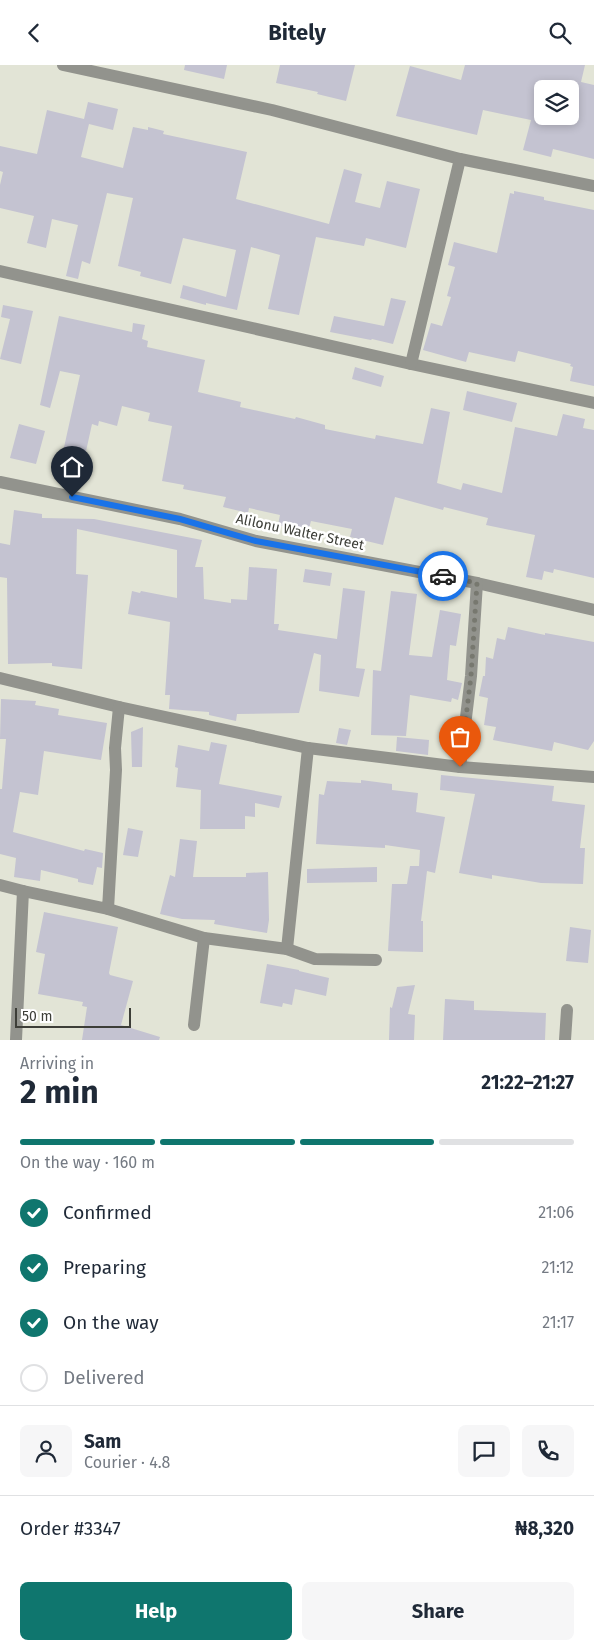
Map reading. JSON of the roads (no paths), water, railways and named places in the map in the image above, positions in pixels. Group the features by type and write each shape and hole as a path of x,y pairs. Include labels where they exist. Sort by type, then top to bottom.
{"street":[{"path":"63,65 272,110 460,159 594,186"},
{"path":"410,365 460,159"},
{"path":"0,271 410,365 594,403"},
{"name":"Alilonu Walter Street","path":"0,482 180,519 256,541 477,583 594,609"},
{"path":"460,767 471,676 477,583"},
{"path":"0,678 119,707 308,748 460,767 594,777"},
{"path":"108,909 116,770 115,748 119,707"},
{"path":"288,949 308,748"},
{"path":"0,885 108,909 204,937 288,949 315,959 376,960"},
{"path":"16,1040 23,891"},
{"path":"194,1025 204,937"},
{"path":"565,1040 567,1010"}]}
